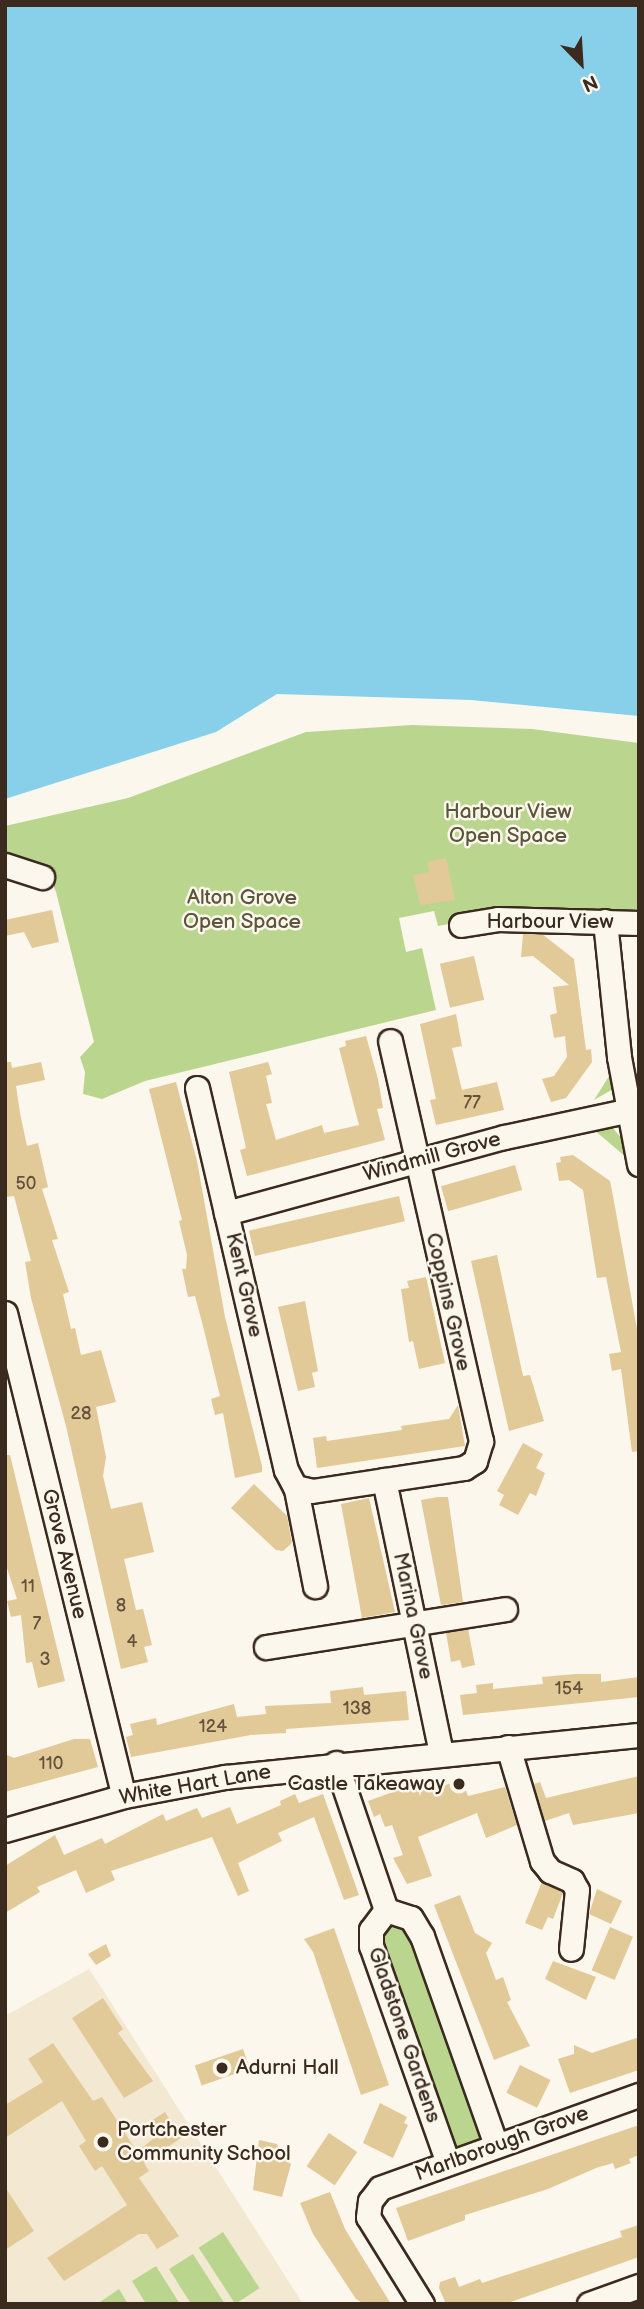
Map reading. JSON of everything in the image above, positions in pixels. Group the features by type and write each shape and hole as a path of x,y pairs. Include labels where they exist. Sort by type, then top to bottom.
{"street":[{"path":"5,865 42,877"},
{"name":"Harbour View","path":"461,925 498,919 639,923"},
{"path":"605,921 607,968 634,1108 639,1164"},
{"name":"Coppins Grove","path":"384,1480 464,1468 475,1461 481,1441 390,1041"},
{"name":"Kent Grove","path":"197,1088 315,1587"},
{"name":"Windmill Grove","path":"226,1213 634,1108"},
{"name":"Grove Avenue","path":"5,1312 124,1796"},
{"path":"293,1485 312,1491 384,1480"},
{"name":"Marina Grove","path":"384,1480 441,1753"},
{"path":"266,1647 505,1609"},
{"name":"White Hart Lane","path":"5,1830 124,1796 336,1763 639,1735"},
{"path":"508,1747 541,1861 572,1881 577,1890 571,1949"},
{"path":"336,1763 386,1910 411,1918 422,1936 496,2145"},
{"name":"Gladstone Gardens","path":"386,1910 371,1930 371,1946 448,2163"},
{"name":"Marlborough Grove","path":"422,2304 368,2217 370,2201 380,2188 639,2095"},
{"path":"589,2304 639,2286"}],"shaded area":[{"name":"Portchester Community School","path":"89,1969 303,2304 5,2304 5,2016"}],"green space":[{"name":"Alton Grove Open Space","path":"412,725 532,729 639,743 639,923 460,922 438,926 434,911 399,918 406,952 422,948 436,1010 145,1081 102,1099 83,1094 85,1072 80,1057 94,1042 56,892 48,872 5,859 5,826 128,798 306,732"},
{"path":"611,1073 613,1089 594,1100"},
{"path":"611,1126 624,1141 627,1158 593,1129"},
{"path":"383,1921 405,1922 484,2127 482,2142 458,2152 449,2148 377,1932"},
{"path":"223,2232 259,2288 235,2304 199,2248"},
{"path":"193,2254 225,2304 191,2304 169,2269"},
{"path":"156,2266 180,2304 146,2304 132,2281"},
{"path":"119,2289 128,2304 97,2304"}],"water":[{"path":"5,5 639,5 639,716 471,700 277,694 216,732 5,799"}],"building":[{"path":"446,858 455,900 420,905 413,875 429,872 427,862"},
{"path":"52,910 59,942 32,948 24,932 5,936 5,920"},
{"path":"523,934 542,934 574,959 586,1050 591,1049 592,1062 566,1098 551,1102 542,1079 554,1076 567,1057 565,1036 554,1038 550,1015 557,1013 553,987 569,985 533,956 521,957"},
{"path":"474,956 484,1000 450,1008 440,964"},
{"path":"456,1014 462,1046 452,1048 462,1090 497,1082 504,1110 436,1125 430,1100 436,1099 420,1024"},
{"path":"366,1036 378,1079 383,1108 377,1109 385,1140 247,1176 240,1150 246,1148 229,1072 268,1062 272,1074 266,1076 272,1103 266,1104 276,1140 322,1125 324,1133 359,1125 339,1048 346,1046 345,1041"},
{"path":"5,1062 11,1062 12,1068 41,1062 45,1080 16,1086 20,1113 27,1146 38,1143 48,1187 42,1189 58,1239 52,1240 69,1292 63,1294 71,1329 75,1328 81,1355 101,1350 116,1402 96,1407 106,1457 103,1476 111,1509 142,1502 154,1552 124,1559 136,1610 143,1609 152,1645 144,1647 148,1662 121,1669 66,1426 31,1298 25,1262 31,1261 14,1196 7,1197 5,1190"},
{"path":"176,1082 197,1161 225,1317 262,1466 262,1472 235,1478 223,1413 215,1415 211,1399 220,1396 202,1322 195,1296 188,1297 182,1269 186,1269 187,1255 179,1221 182,1220 149,1089"},
{"path":"573,1155 610,1181 639,1340 639,1451 632,1452 621,1369 612,1371 609,1354 621,1352 606,1277 597,1278 583,1190 569,1180 559,1181 556,1163 561,1162 560,1157"},
{"path":"515,1165 522,1190 448,1211 441,1186"},
{"path":"399,1196 405,1221 255,1256 249,1231"},
{"path":"497,1255 523,1376 530,1375 544,1421 509,1431 471,1261"},
{"path":"426,1277 445,1363 419,1369 413,1341 409,1342 401,1289 409,1288 407,1281"},
{"path":"305,1301 318,1371 312,1373 315,1387 298,1391 278,1307"},
{"path":"458,1405 465,1446 317,1468 313,1438 326,1436 327,1441 402,1430 401,1426 449,1419"},
{"path":"523,1443 543,1454 536,1468 545,1473 536,1496 530,1493 518,1515 499,1505 504,1495 497,1491"},
{"path":"5,1455 10,1455 65,1681 38,1688 32,1662 26,1663 21,1615 11,1617 7,1601 17,1599 5,1562"},
{"path":"254,1484 287,1516 292,1543 283,1551 276,1550 231,1508"},
{"path":"448,1497 463,1602 441,1605 421,1500"},
{"path":"369,1498 395,1612 362,1618 341,1504"},
{"path":"468,1629 475,1665 462,1668 460,1660 451,1662 446,1633"},
{"path":"601,1674 601,1682 639,1677 639,1697 463,1715 460,1695 477,1693 476,1685 493,1683 493,1689 543,1684 542,1677"},
{"path":"363,1687 364,1695 406,1691 409,1720 286,1729 286,1733 251,1735 131,1757 126,1737 133,1735 130,1724 156,1718 157,1725 234,1704 237,1717 266,1714 265,1706 331,1703 330,1691"},
{"path":"74,1739 90,1739 98,1767 5,1792 5,1754 14,1758"},
{"path":"639,1776 639,1813 573,1825 569,1813 545,1821 534,1784 540,1782 546,1798"},
{"path":"434,1777 437,1788 462,1779 468,1796 505,1787 517,1825 486,1838 477,1813 418,1837 432,1876 407,1884 393,1858 403,1855 392,1825 385,1827 380,1814 374,1817 368,1801"},
{"path":"295,1794 299,1803 323,1794 359,1895 344,1900 314,1817 278,1833 282,1841 238,1863 249,1891 238,1896 212,1837 111,1871 115,1880 86,1893 76,1870 37,1887 40,1892 5,1913 5,1866 55,1835 64,1855 102,1838 105,1844 163,1814 166,1821 197,1808 202,1818 230,1807 237,1824 281,1805 280,1801"},
{"path":"542,1882 563,1893 553,1919 548,1917 542,1930 525,1923"},
{"path":"597,1889 622,1901 611,1924 589,1914"},
{"path":"460,1895 475,1933 492,1943 486,1953 496,1980 503,1977 511,2000 507,2002 530,2046 494,2060 434,1905"},
{"path":"610,1927 633,1937 615,1980 592,1970"},
{"path":"334,1928 389,2085 361,2095 313,1952 304,1939"},
{"path":"106,1944 111,1956 96,1965 88,1954"},
{"path":"553,1961 596,1977 586,2000 545,1979"},
{"path":"103,1998 123,2029 118,2033 153,2081 124,2098 72,2018"},
{"path":"639,2037 639,2070 570,2093 558,2059 574,2054 574,2045 592,2053"},
{"path":"53,2043 93,2101 102,2097 137,2152 159,2134 151,2121 165,2112 181,2138 144,2163 149,2171 139,2178 179,2236 157,2249 147,2234 139,2234 64,2281 47,2258 127,2205 102,2166 95,2171 79,2146 86,2141 62,2101 5,2138 5,2105 43,2082 28,2059"},
{"name":"Adurni Hall","path":"243,2049 250,2069 202,2085 195,2066"},
{"path":"520,2065 551,2080 537,2108 506,2093"},
{"path":"380,2103 407,2117 404,2123 408,2125 393,2158 363,2143"},
{"path":"639,2125 639,2155 629,2159 631,2163 615,2169 613,2163 596,2168 548,2189 465,2215 465,2220 408,2241 396,2208"},
{"path":"329,2133 357,2152 335,2185 307,2166"},
{"path":"259,2140 277,2144 283,2152 281,2157 291,2164 282,2197 253,2190"},
{"path":"5,2187 34,2231 5,2250"},
{"path":"330,2192 345,2229 391,2304 364,2304 356,2299 313,2234 300,2203"},
{"path":"639,2225 639,2257 505,2304 446,2304 439,2288 440,2282 455,2277 459,2287 480,2279 482,2283 622,2237 620,2231"}],"place":[{"name":"Castle Takeaway","path":"459,1784"},
{"name":"Adurni Hall","path":"222,2068"},
{"name":"Portchester Community School","path":"103,2142"}],"park label":[{"name":"Harbour View Open Space","path":"508,824"}]}
